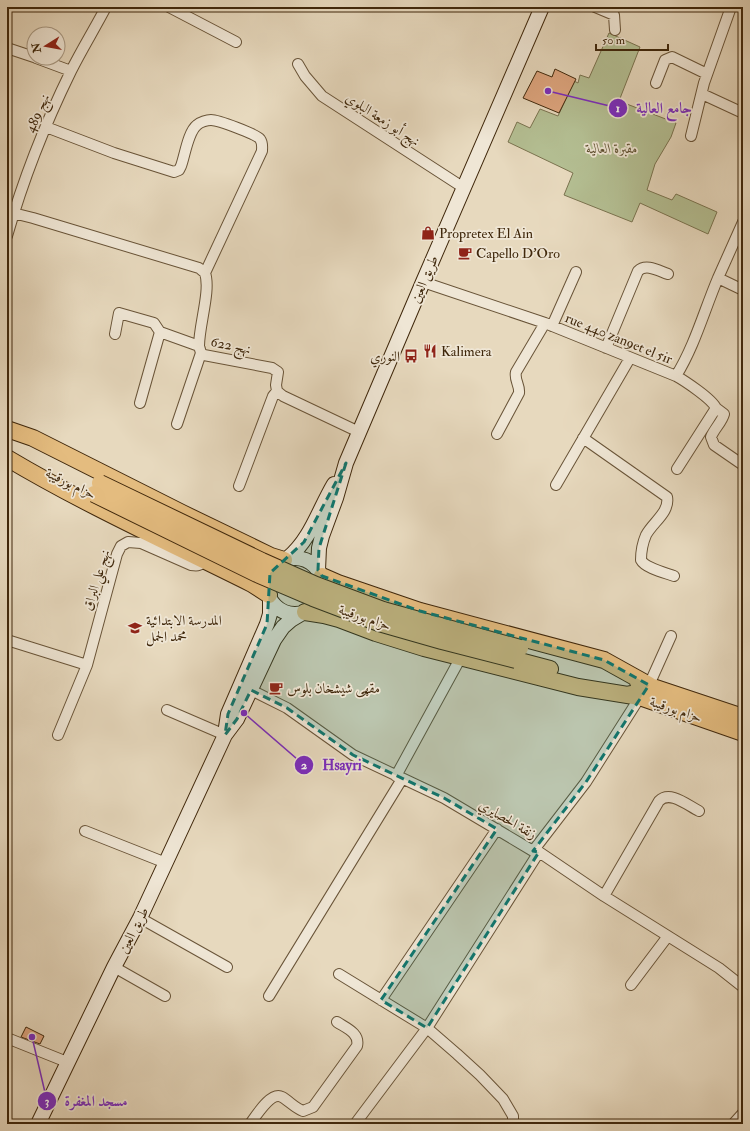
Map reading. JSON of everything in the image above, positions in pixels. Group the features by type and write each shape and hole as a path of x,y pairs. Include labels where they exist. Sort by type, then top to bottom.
{"highway":[{"path":"7,429 33,438 271,556 286,559"},
{"name":"حزام بورقيبة","path":"7,437 97,488"},
{"name":"حزام بورقيبة","path":"7,452 97,488 316,585 383,610 518,654 644,691 743,717"},
{"path":"7,458 90,503 252,584 270,597"},
{"path":"320,573 338,583 420,610 604,660 644,691"},
{"path":"303,613 324,614 376,633 578,688 644,691"},
{"name":"حزام بورقيبة","path":"644,691 743,733"}],"main road":[{"name":"طريق العين","path":"320,573 320,542 336,498 346,463 542,7"},
{"name":"طريق العين","path":"286,559 297,551 304,542 326,496 346,463"},
{"path":"286,559 305,559 309,561 320,573 324,585 322,595 317,604 310,610 303,613 292,614 283,611 276,606 270,597 267,582 270,573 275,566 286,559"},
{"name":"طريق العين","path":"225,735 228,714 267,624 270,614 270,597"},
{"name":"طريق العين","path":"38,1124 114,967 140,918 225,735 237,719 274,640 283,627 303,613"}],"street":[{"name":"نهج 489","path":"7,236 35,153 46,127 71,71 106,7"},
{"path":"169,7 236,42"},
{"path":"595,7 614,15 614,30"},
{"path":"691,136 707,74 731,7"},
{"path":"7,48 26,55"},
{"path":"656,83 665,60 672,57 707,74"},
{"name":"نهج أبو زمعة البلوي","path":"298,64 305,76 322,96 464,188"},
{"path":"57,66 71,71"},
{"path":"702,94 743,113"},
{"path":"46,127 114,153 174,172 179,170 181,166 191,135 196,125 202,122 212,120 251,133 260,139 263,145 262,151 205,273 207,286 199,335 200,349 177,424"},
{"path":"14,213 199,268 205,273"},
{"name":"rue 440 zan9et el 5ir","path":"423,282 548,325 676,376 694,343 706,304 743,222"},
{"path":"606,348 638,271 646,266 668,274"},
{"path":"497,434 519,393 516,372 548,325 576,272"},
{"path":"718,278 743,290"},
{"name":"نهج 622","path":"115,334 119,313 154,323 160,332 200,349 204,355 278,370 276,385 277,391 239,486"},
{"path":"140,403 160,332"},
{"path":"556,485 630,358"},
{"path":"676,376 713,403 716,408 724,414 711,437 714,445 743,465"},
{"path":"277,391 283,396 359,432"},
{"path":"677,469 716,408"},
{"path":"583,438 667,497 665,510 645,536 641,560 642,563 648,566 674,576"},
{"name":"نهج علي البراق","path":"86,665 117,554 124,543 133,541 141,543 191,565 197,566 204,560"},
{"path":"355,1124 427,1028 536,851 586,782 644,691 671,636"},
{"path":"7,640 86,665 58,735"},
{"path":"269,996 399,778 461,657"},
{"name":"زنقة الحصايري","path":"251,690 287,708 354,755 399,778 444,798 536,851 604,896 719,968 743,987"},
{"path":"167,710 225,735"},
{"path":"604,896 662,798 671,796 699,811"},
{"path":"380,1000 497,829"},
{"path":"85,831 166,863"},
{"path":"140,918 227,967"},
{"path":"631,984 668,936"},
{"path":"114,967 165,996"},
{"path":"339,974 427,1028 480,1075 503,1099 513,1116 513,1124"},
{"path":"250,1124 268,1101 278,1095 303,1111 313,1107 357,1046 358,1041 354,1033 337,1022"},
{"path":"7,1038 67,1062"}],"highlighted area":[{"path":"346,463 319,548 318,570 322,576 420,611 604,660 649,685 586,782 533,851 539,852 427,1028 381,1000 497,829 444,798 353,755 287,708 251,690 237,719 225,735 228,714 267,624 270,573 304,542"}],"green space":[{"name":"مقبرة العالية","path":"609,33 640,47 619,101 676,123 671,137 655,164 647,190 672,200 676,194 717,212 708,234 640,203 632,222 564,195 573,173 508,142 517,122 530,128 540,109 558,116 574,81 578,83 580,75 589,78"}],"building":[{"path":"555,69 576,79 559,113 523,98 537,71 552,77"},
{"path":"26,1027 44,1036 40,1044 21,1037"}],"place":[{"name":"جامع العالية","path":"548,91"},
{"name":"Propretex El Ain","path":"428,233"},
{"name":"Capello D'Oro","path":"465,253"},
{"name":"Kalimera","path":"430,351"},
{"name":"النوري","path":"411,356"},
{"name":"المدرسة الابتدائية محمد الجمل","path":"135,628"},
{"name":"مقهى شيشخان بلوس","path":"276,688"},
{"name":"Hsayri","path":"244,713"},
{"name":"مسجد المغفرة","path":"32,1037"}]}
